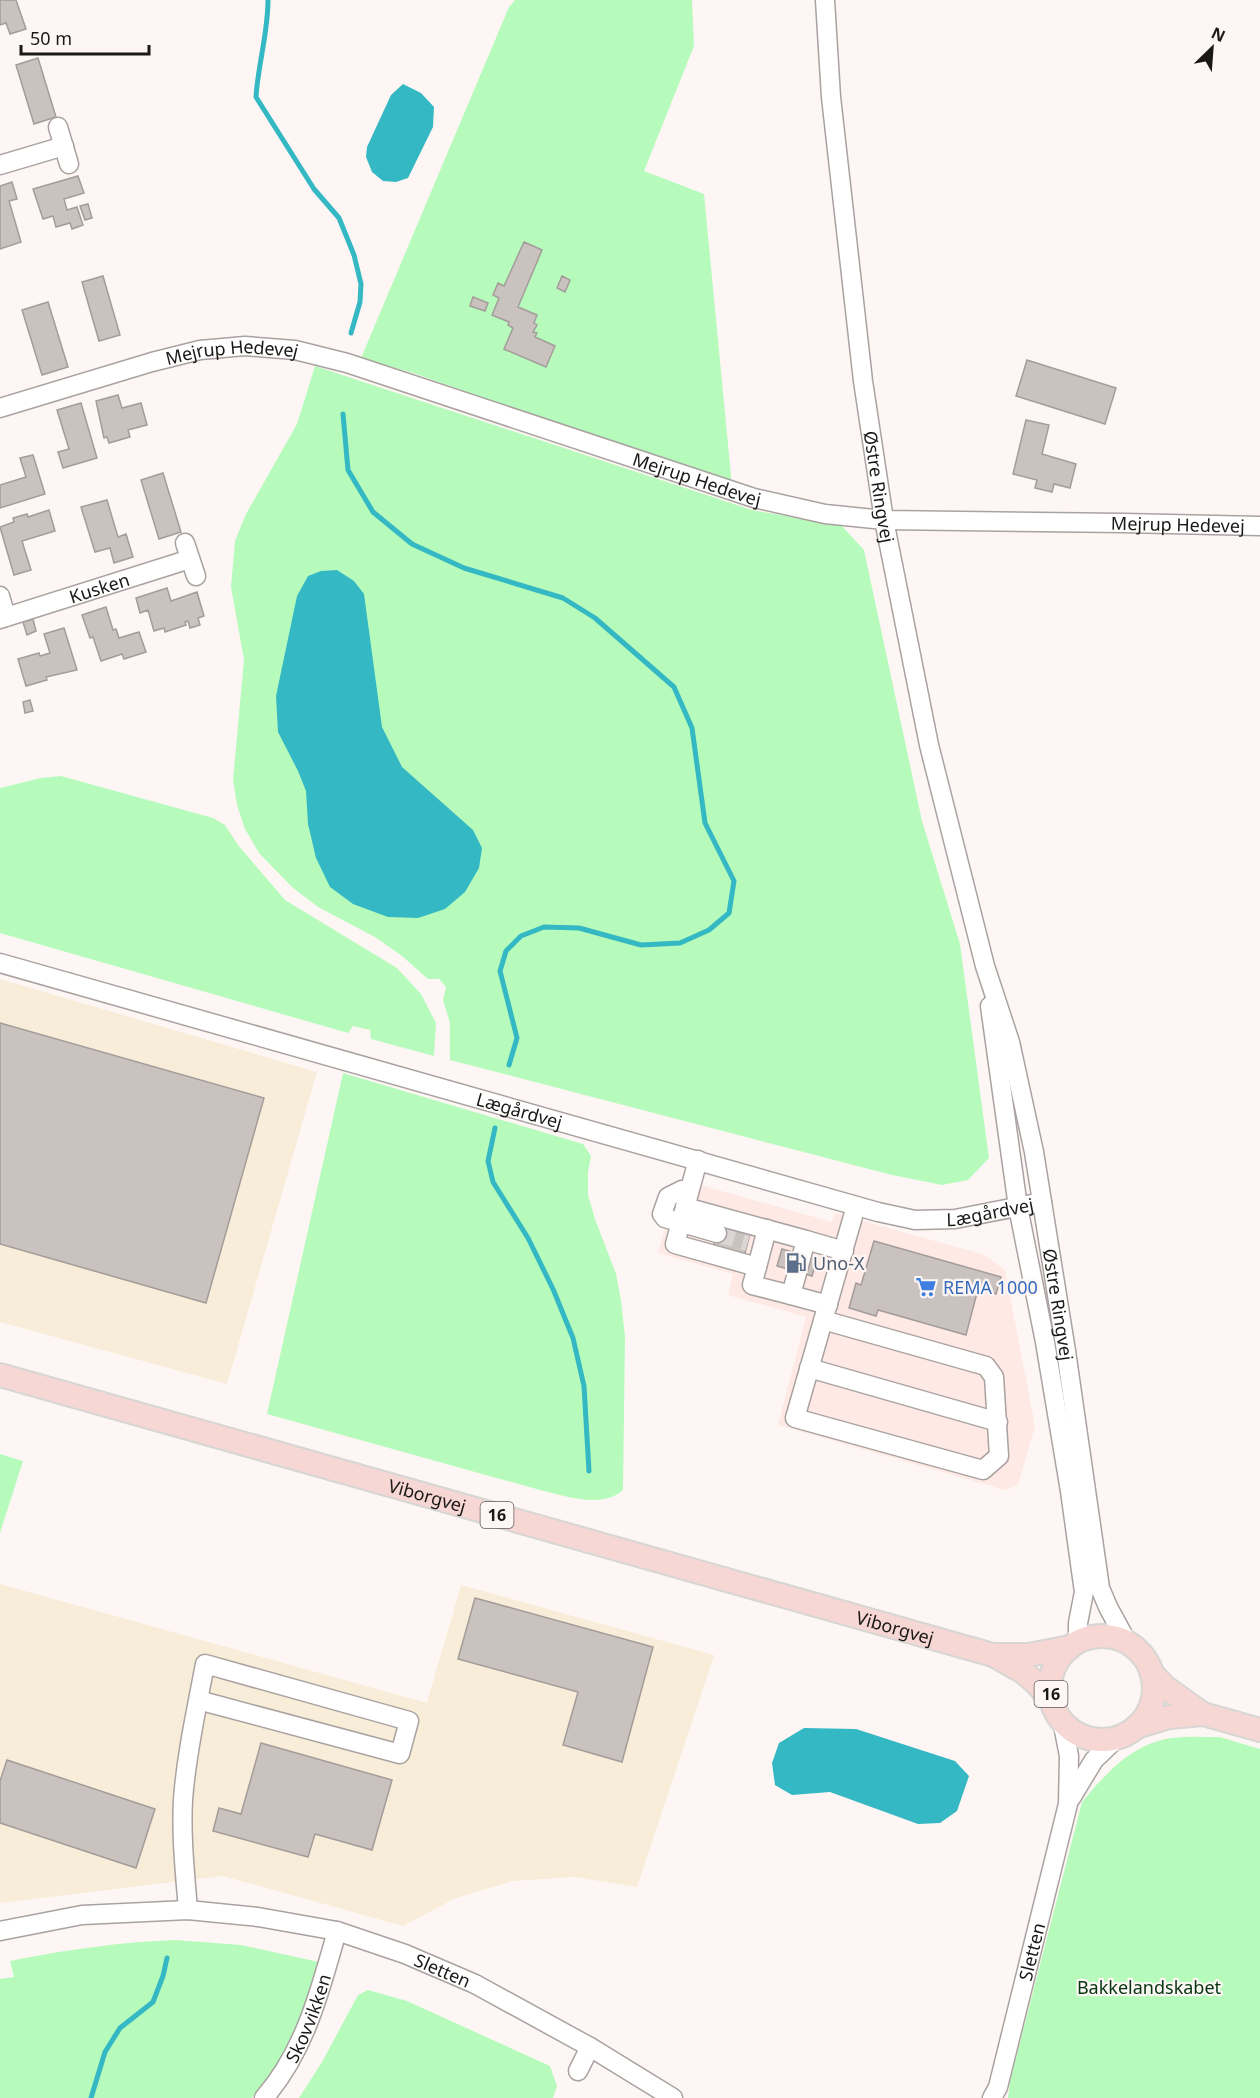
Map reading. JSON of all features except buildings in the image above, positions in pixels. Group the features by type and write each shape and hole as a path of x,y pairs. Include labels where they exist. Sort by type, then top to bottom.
{"main road":[{"name":"Viborgvej","path":"0,1375 993,1655 1023,1672 1035,1682 1057,1711"},
{"name":"16","path":"1203,1714 1168,1717 1127,1732 1097,1739 1087,1737 1069,1727 1057,1711 1051,1692 1053,1672 1063,1654 1074,1644 1098,1636 1108,1636 1126,1642 1142,1654 1151,1671 1165,1687 1203,1714 1260,1730"},
{"name":"Viborgvej","path":"993,1655 1029,1656 1074,1644"},
{"path":"1127,1732 1143,1720 1152,1701 1154,1681 1151,1671"}],"street":[{"name":"Østre Ringvej","path":"825,0 831,97 863,381 884,520 929,746 985,966 1010,1042 1034,1152 1070,1374 1100,1588 1126,1642"},
{"path":"58,127 69,164"},
{"path":"0,165 64,146"},
{"name":"Mejrup Hedevej","path":"0,408 152,362 200,350 245,346 295,350 347,363 754,498 825,514 884,520 1260,526"},
{"name":"Kusken","path":"0,596 3,618 190,560"},
{"name":"Lægårdvej","path":"0,963 856,1206 915,1220 955,1219 1042,1202"},
{"name":"Østre Ringvej","path":"985,966 1018,1207 1070,1491 1084,1592 1074,1644"},
{"path":"698,1160 675,1244 757,1267"},
{"path":"760,1239 757,1267 752,1285 791,1295 825,1312 986,1366 993,1377 999,1456 983,1470 795,1418 825,1312 844,1251 856,1206"},
{"path":"685,1207 717,1233"},
{"path":"685,1207 760,1239 806,1240 844,1251"},
{"path":"791,1295 806,1240"},
{"path":"809,1368 998,1422"},
{"path":"188,1910 183,1840 183,1799 198,1700 205,1664 409,1721 400,1754 198,1700"},
{"name":"Sletten","path":"992,2098 998,2087 1068,1804 1069,1756 1057,1711"},
{"name":"Sletten","path":"1068,1804 1094,1760 1127,1732"},
{"name":"Sletten","path":"0,1931 82,1915 188,1910 258,1917 337,1931 405,1954 475,1984 590,2047 673,2098"},
{"name":"Skovvikken","path":"264,2098 278,2082 301,2043 321,1987 337,1931"},
{"path":"578,2071 590,2047"}],"shaded area":[{"path":"0,979 317,1072 227,1384 0,1322"},
{"path":"679,1179 832,1222 835,1213 985,1255 1005,1270 1035,1426 1018,1485 1005,1490 778,1425 806,1317 728,1295 733,1274 658,1253"},
{"path":"0,1584 427,1703 461,1585 714,1655 637,1887 575,1877 513,1881 456,1898 403,1926 223,1876 0,1903"}],"green space":[{"path":"515,0 692,0 694,46 644,171 704,194 732,486 413,373 361,358 509,7"},
{"path":"315,366 752,510 842,526 864,550 922,821 960,944 989,1158 968,1180 942,1185 892,1175 450,1060 450,1023 443,1000 446,987 439,979 428,979 402,956 375,937 318,907 292,887 259,853 245,829 237,805 233,780 244,660 231,587 235,541 246,514 297,424"},
{"path":"61,776 213,818 225,825 238,845 285,900 397,968 421,994 436,1023 434,1056 371,1039 370,1030 353,1026 348,1033 0,933 0,788 41,778"},
{"path":"343,1073 583,1144 591,1156 588,1195 616,1274 625,1337 623,1490 614,1496 594,1500 561,1495 267,1414"},
{"path":"0,1454 23,1461 0,1533"},
{"name":"Bakkelandskabet","path":"1220,1737 1260,1749 1260,2098 1008,2098 1010,2081 1082,1802 1121,1761 1145,1746 1172,1738"},
{"path":"176,1940 241,1945 319,1962 294,2034 275,2067 252,2098 0,2098 0,1979 14,1977 10,1961 93,1947"},
{"path":"368,1990 407,2001 550,2066 557,2086 553,2098 299,2098 322,2062 358,1995"}],"water":[{"path":"403,84 421,93 434,107 433,127 408,178 396,182 383,181 372,172 366,157 367,147 391,95"},
{"path":"337,570 354,581 364,594 382,727 402,767 473,830 482,848 479,868 465,892 445,909 418,918 388,917 353,904 330,887 316,858 308,824 306,791 278,732 276,696 297,596 308,576 321,571"},
{"path":"804,1728 856,1729 955,1761 969,1776 957,1811 940,1823 918,1824 830,1792 792,1795 775,1785 772,1763 779,1743"}],"waterway":[{"path":"268,0 256,97 314,189 339,218 354,255 361,284 360,302 351,333"},
{"path":"343,414 348,470 373,512 412,544 464,568 563,598 595,618 674,687 692,728 705,823 734,881 729,913 709,930 680,943 641,945 579,928 544,927 521,936 506,951 500,971 517,1038 509,1065"},
{"path":"495,1128 488,1161 493,1182 528,1238 553,1289 573,1338 584,1386 589,1471"},
{"path":"91,2098 105,2052 120,2028 153,2002 167,1958"}],"tunnel":[{"path":"717,1233 748,1242"}],"place":[{"name":"Uno-X","path":"796,1263"},
{"name":"REMA 1000","path":"926,1287"}]}
